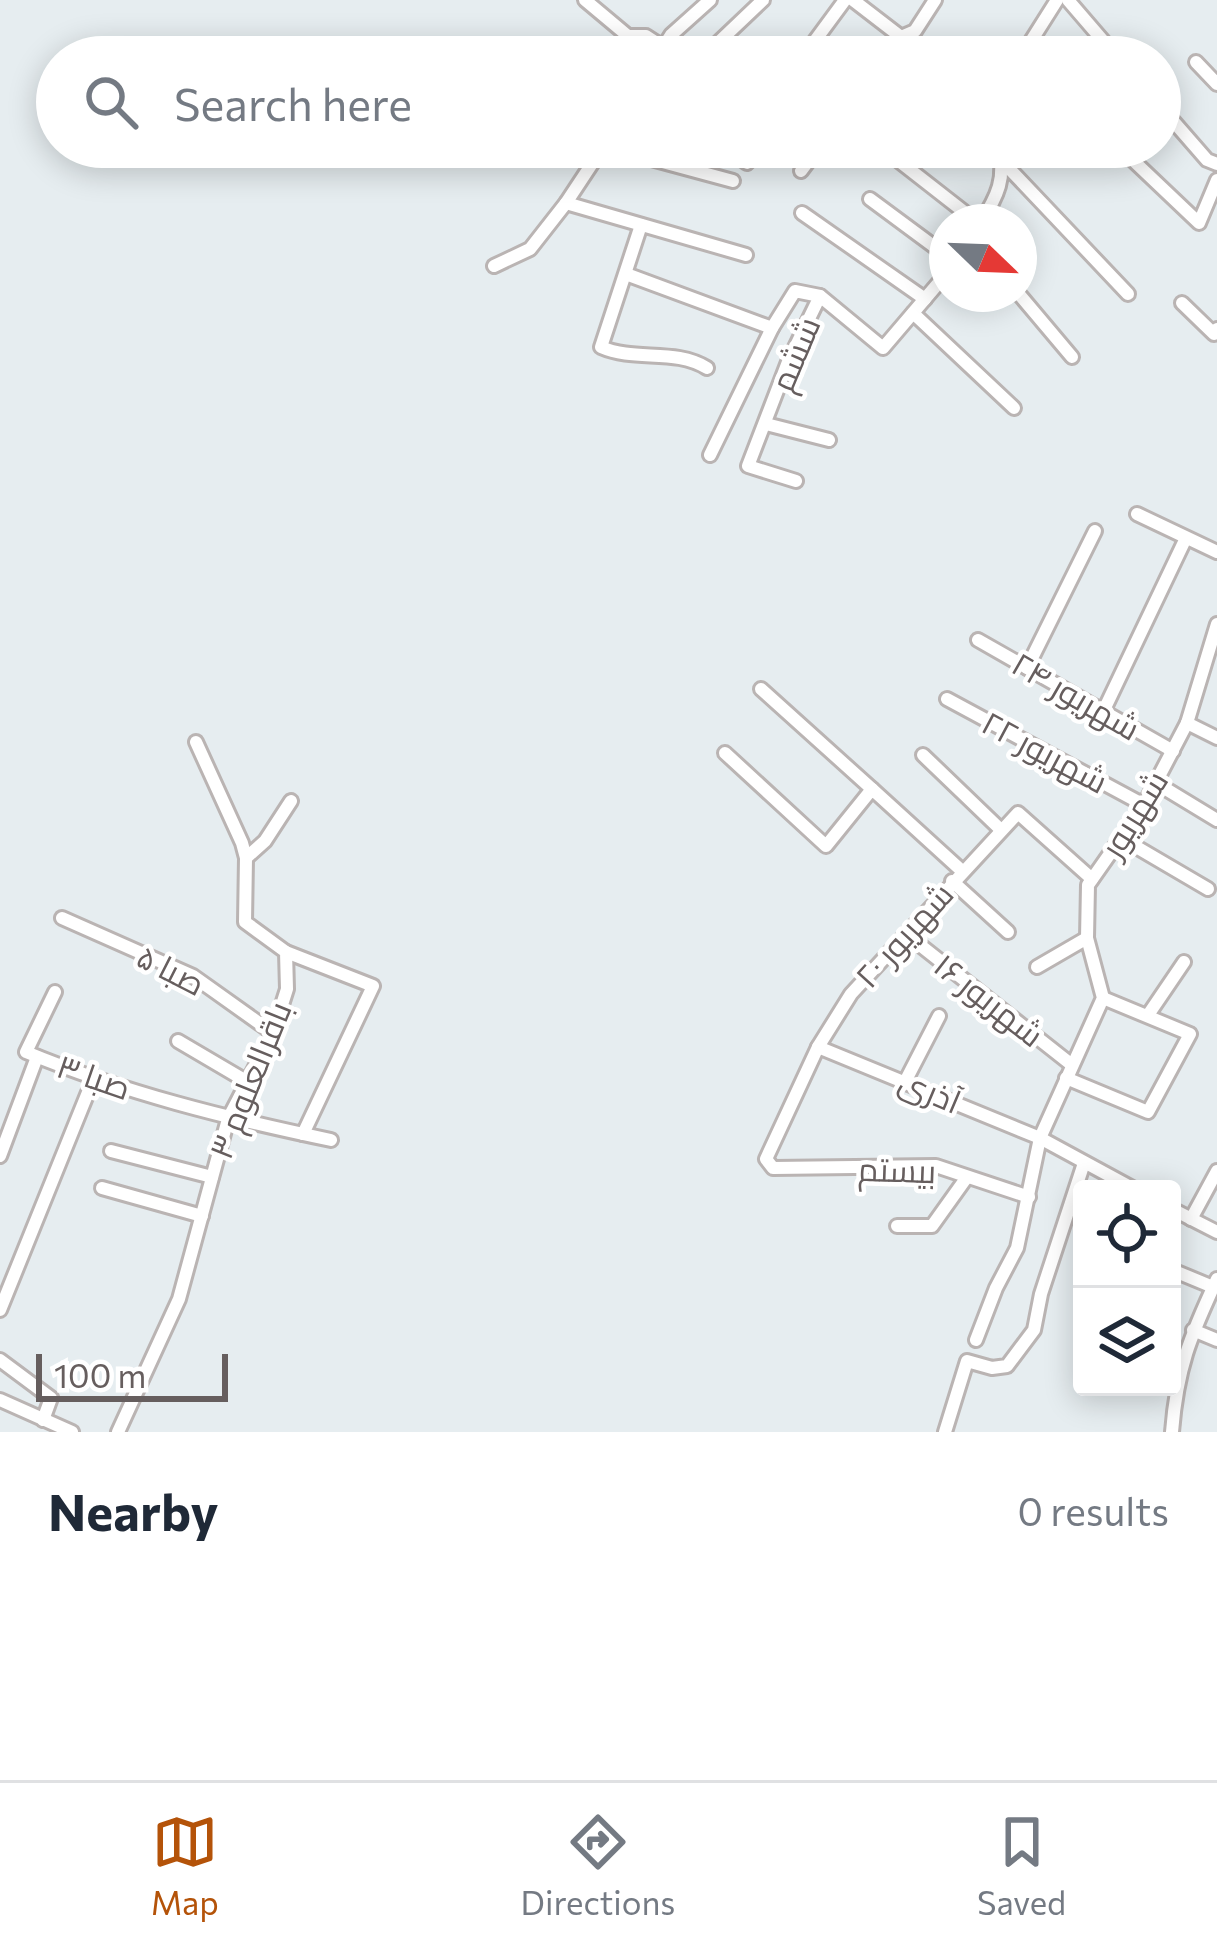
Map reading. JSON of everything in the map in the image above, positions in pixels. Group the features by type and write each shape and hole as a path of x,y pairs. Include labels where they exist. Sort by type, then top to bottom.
{"street":[{"path":"585,0 628,36"},
{"path":"675,36 710,0"},
{"path":"725,36 763,0"},
{"path":"820,36 849,0 900,36"},
{"path":"903,36 915,31 935,0"},
{"path":"1034,36 1057,0"},
{"path":"1068,0 1100,36"},
{"path":"1196,62 1217,85"},
{"path":"1181,130 1207,160 1217,164"},
{"path":"494,266 530,249 590,168"},
{"path":"684,168 733,181"},
{"path":"908,168 955,204"},
{"path":"992,204 1000,193 1002,168"},
{"path":"1009,168 1128,294"},
{"path":"1141,168 1199,224 1217,180"},
{"path":"870,200 929,243"},
{"path":"566,203 746,255"},
{"path":"802,213 925,299"},
{"path":"641,225 601,347 618,354 694,359 707,368"},
{"path":"626,274 772,328"},
{"path":"710,455 795,291 820,296"},
{"name":"ششم","path":"796,481 748,466 788,362 820,296 884,348 929,294"},
{"path":"1182,303 1214,334 1217,329"},
{"path":"1034,312 1072,357"},
{"path":"913,313 1014,408"},
{"path":"766,424 829,440"},
{"path":"1137,514 1217,552"},
{"path":"1027,668 1095,531"},
{"path":"1103,712 1186,540"},
{"name":"شهریور","path":"1102,998 1087,938 1088,885 1144,806 1187,724 1210,672 1217,625"},
{"name":"شهریور ۲۴","path":"978,640 1173,751"},
{"path":"761,689 872,789 1007,932"},
{"name":"شهریور ۲۲","path":"946,699 1144,806"},
{"path":"1187,724 1217,738"},
{"name":"باقرالعلوم ۳","path":"118,1432 179,1299 228,1119 273,1033 287,989 286,952 245,922 246,858 196,742"},
{"path":"725,753 826,846 872,789"},
{"path":"923,755 1000,829 1018,813 1092,879"},
{"path":"1156,783 1217,820"},
{"path":"246,858 280,821 291,801"},
{"name":"شهریور ۲۰","path":"766,1159 818,1047 851,994 1000,829"},
{"path":"1120,838 1208,889"},
{"name":"صبا ۵","path":"62,918 193,976 273,1033"},
{"name":"شهریور ۱۶","path":"906,934 1069,1071 1148,1112 1190,1034 1148,1015"},
{"path":"1036,967 1087,938"},
{"path":"286,952 373,986 303,1134"},
{"path":"976,1340 1018,1248 1040,1138 1102,998 1148,1015 1184,962"},
{"name":"صبا ۳","path":"55,992 26,1052 93,1080 228,1119 331,1140"},
{"path":"906,1080 939,1016"},
{"path":"178,1041 246,1081"},
{"name":"آذری","path":"818,1047 1040,1138 1117,1180"},
{"path":"0,1156 37,1057"},
{"path":"0,1310 93,1080"},
{"path":"111,1150 212,1178"},
{"name":"بیستم","path":"766,1159 772,1168 936,1166 1029,1198"},
{"path":"945,1432 967,1361 1007,1366 1034,1330 1041,1294 1084,1163"},
{"path":"1191,1219 1217,1171"},
{"path":"897,1226 932,1226 967,1177"},
{"path":"102,1188 202,1216"},
{"path":"1181,1214 1217,1232"},
{"path":"1065,1224 1073,1227"},
{"path":"1181,1273 1215,1283 1181,1360"},
{"path":"1193,1330 1217,1340"},
{"path":"0,1360 51,1399 43,1420"},
{"path":"1172,1432 1173,1396"},
{"path":"0,1400 72,1432"}]}
